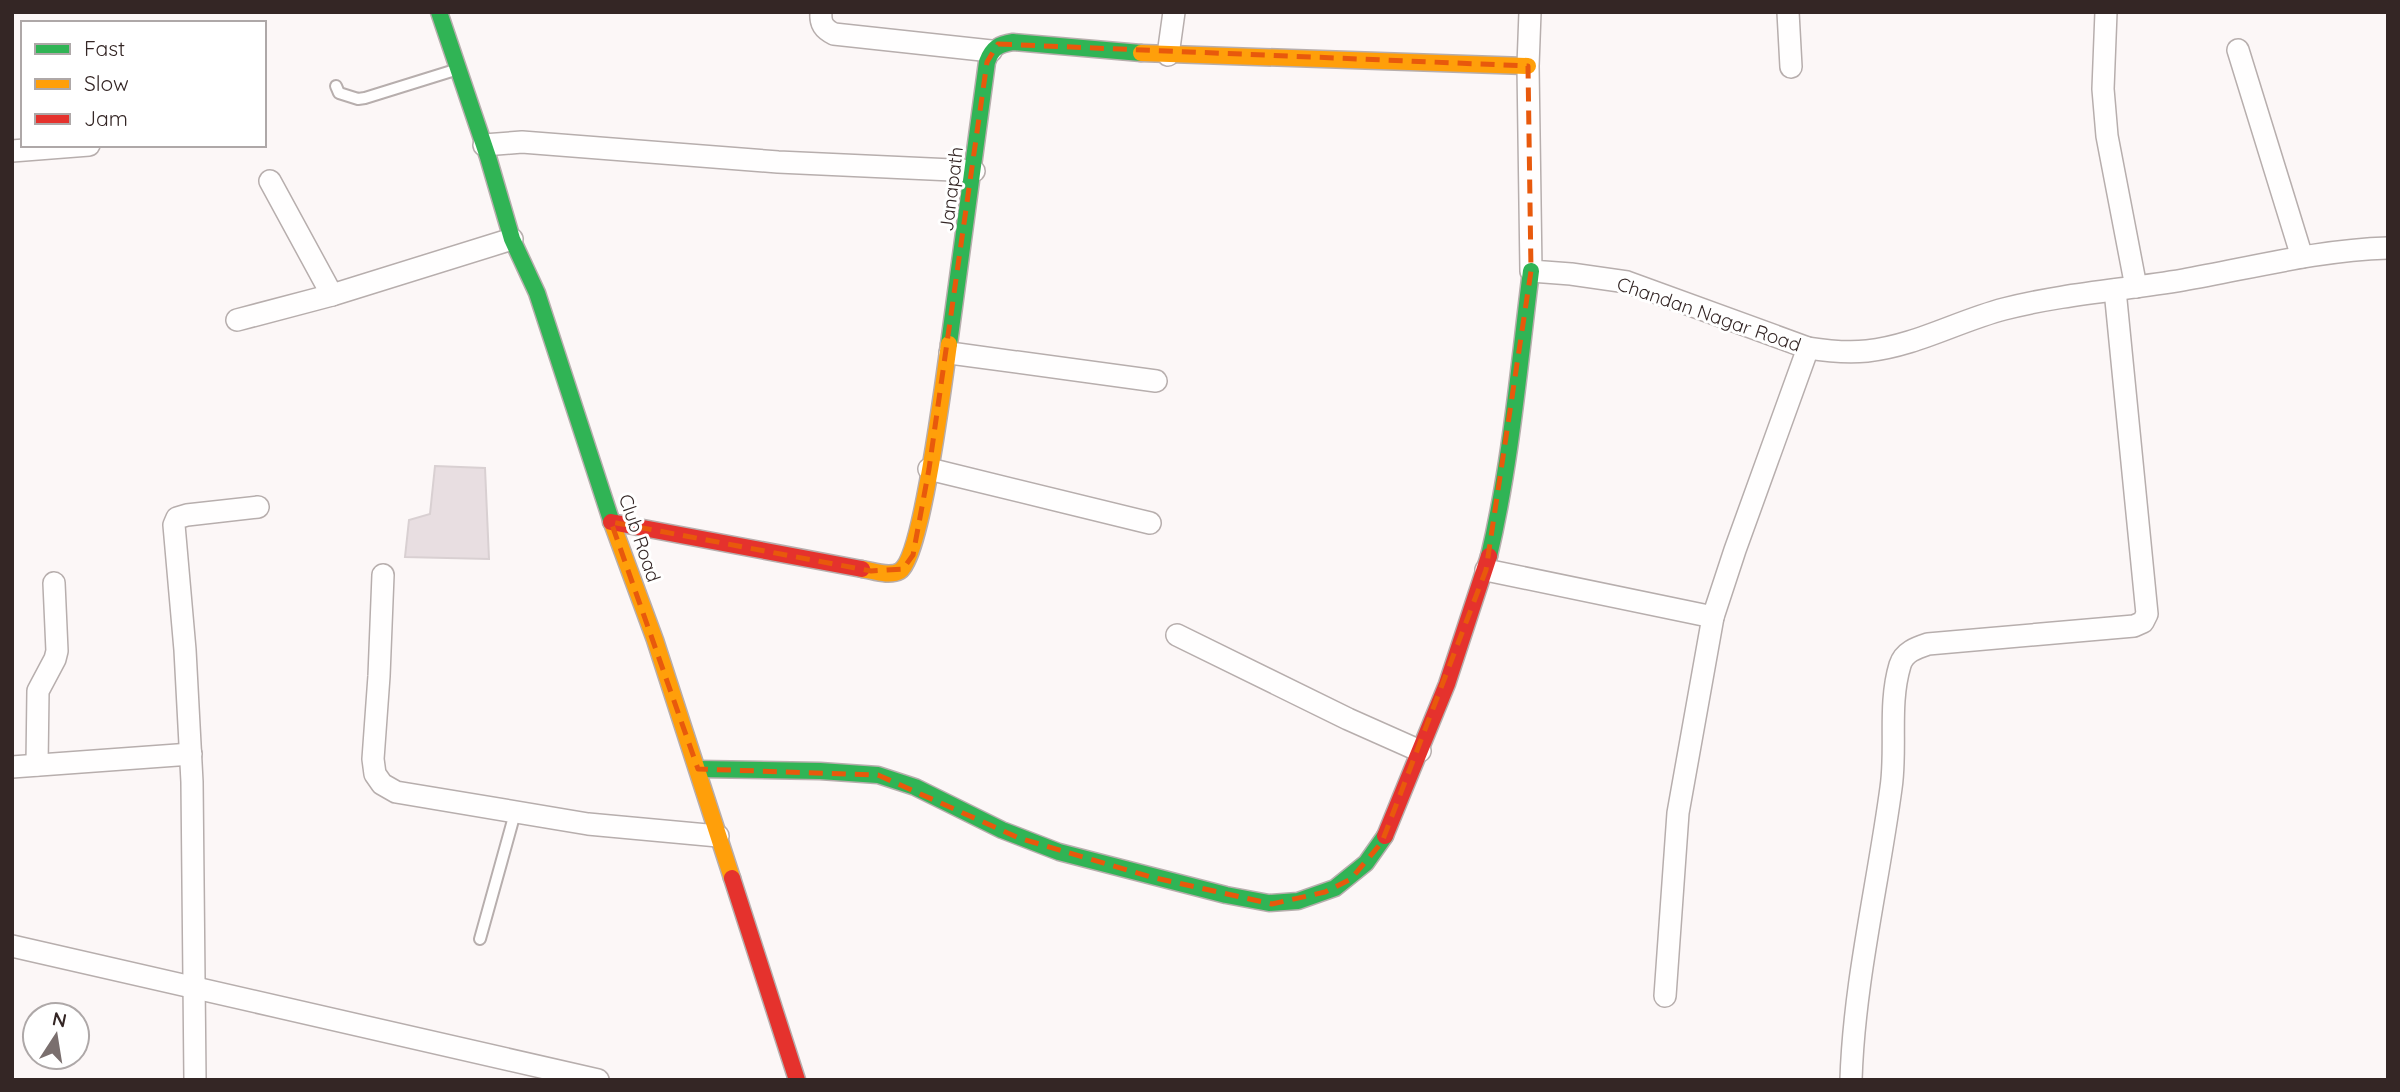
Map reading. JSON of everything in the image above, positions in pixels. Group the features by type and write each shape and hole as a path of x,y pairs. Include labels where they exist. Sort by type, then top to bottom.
{"street":[{"name":"Club Road","path":"439,12 484,145 512,239 537,293 611,523 698,769 797,1080"},
{"path":"821,12 821,23 834,34 991,51 998,44 1013,42 1168,55 1528,66"},
{"path":"1168,55 1174,12"},
{"path":"698,769 793,770 877,775 902,782 988,824 1048,848 1151,877 1272,904 1300,901 1325,892 1351,878 1369,862 1382,842 1447,684 1486,570 1496,527 1531,271 1528,66 1530,12"},
{"path":"1788,12 1791,67"},
{"path":"1851,1080 1858,994 1892,784 1894,705 1900,663 1912,649 1928,644 2134,626 2143,622 2147,614 2125,289 2103,89 2106,12"},
{"path":"2238,50 2302,257"},
{"name":"Janapath","path":"611,523 891,574 903,569 913,555 950,353 987,62 991,51"},
{"path":"484,145 522,142 778,162 974,171"},
{"path":"12,151 63,147"},
{"path":"270,181 332,295"},
{"path":"237,320 332,295 512,239"},
{"name":"Chandan Nagar Road","path":"1531,271 1626,282 1808,348 1867,351 1928,336 2001,309 2330,251 2388,248"},
{"path":"1665,996 1678,813 1713,617 1808,348"},
{"path":"950,353 1156,381"},
{"path":"929,469 1150,523"},
{"path":"195,1080 191,754 174,525 177,518 187,515 258,507"},
{"path":"1486,570 1713,617"},
{"path":"383,575 373,759 375,774 382,783 396,792 514,813 589,824 718,836"},
{"path":"37,765 38,691 57,650 54,583"},
{"path":"1177,635 1348,719 1420,751"},
{"path":"12,767 191,754"},
{"path":"12,947 598,1080"}],"lane":[{"path":"336,86 340,93 365,98 458,69"},
{"path":"480,939 514,813"}],"highlighted area":[{"path":"998,44 1528,66 1531,271 1486,570 1382,842 1351,879 1325,892 1272,904 1151,877 1019,838 878,775 698,769 611,522 871,571 903,569 913,555 929,469 987,62"}],"building":[{"path":"435,466 485,468 489,559 405,557 409,520 430,514"}],"traffic: fast":[{"path":"439,12 488,157 512,239 537,293 612,523"},
{"path":"949,344 987,62 991,53 1000,46 1013,42 1141,53"},
{"path":"1489,556 1509,450 1531,271"},
{"path":"698,769 878,775 915,787 1002,830 1059,852 1226,895 1269,903 1298,901 1335,888 1366,863 1385,836"}],"traffic: slow":[{"path":"1141,53 1528,66"},
{"path":"862,569 896,573 908,558 924,502 949,344"},
{"path":"612,523 655,640 732,878"}],"traffic: jam":[{"path":"611,522 862,569"},
{"path":"1385,836 1447,684 1489,556"},
{"path":"732,878 797,1080"}]}
